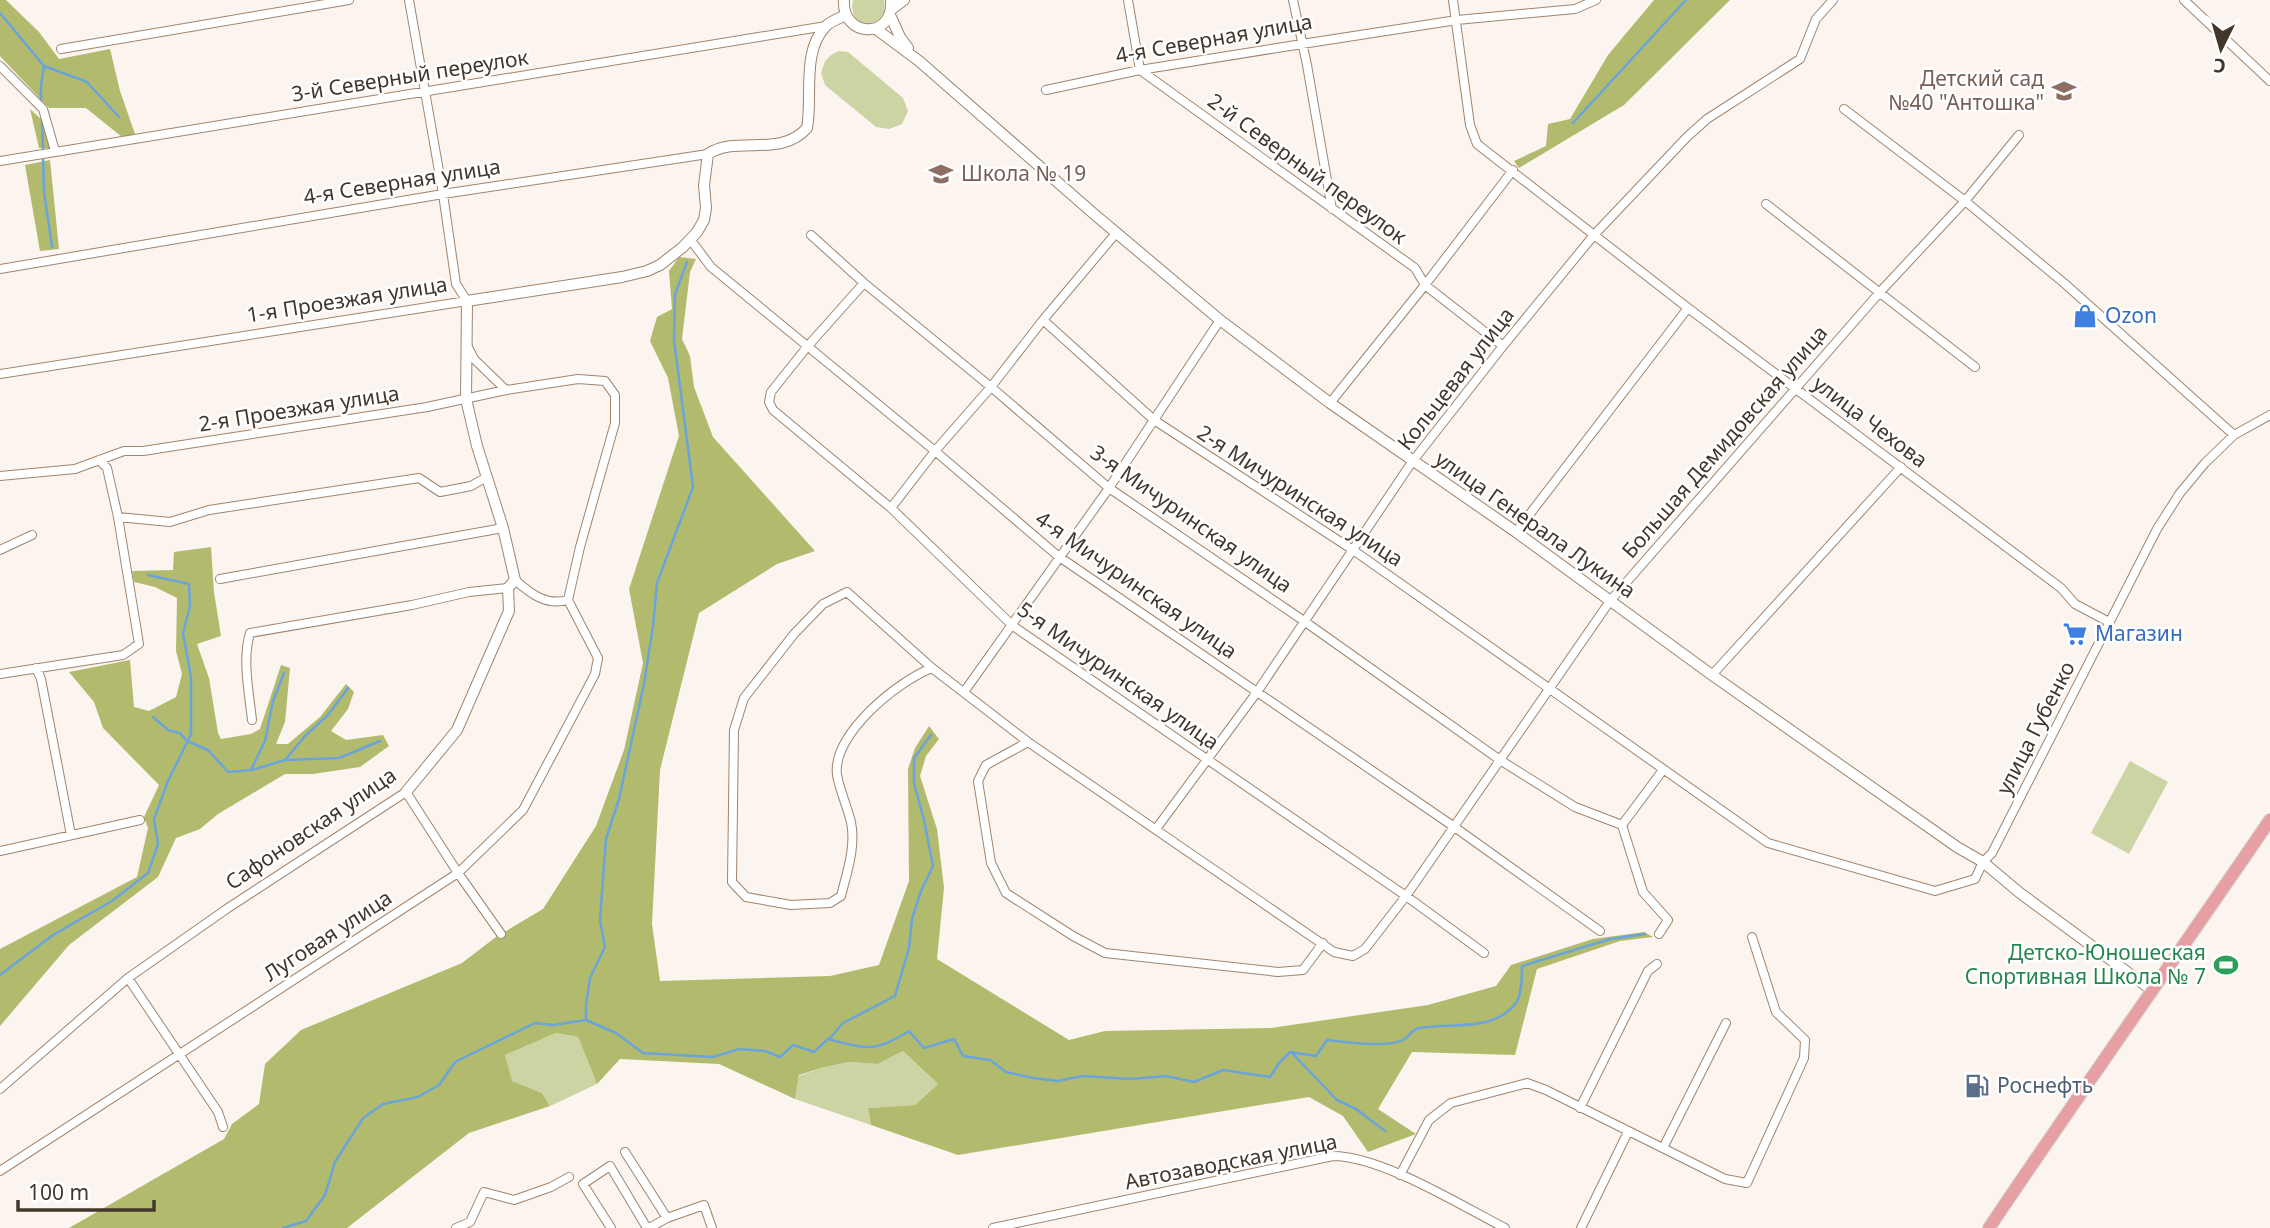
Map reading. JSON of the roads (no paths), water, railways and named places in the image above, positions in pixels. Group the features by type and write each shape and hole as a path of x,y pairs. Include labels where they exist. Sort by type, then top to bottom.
{"main road":[{"path":"876,29 884,23 891,8 904,0"},
{"path":"826,26 843,6"},
{"name":"улица Генерала Лукина","path":"843,6 853,25 864,30 876,29 919,61 1220,320 1330,403 1516,532 1712,675 1983,862 2153,991"},
{"name":"улица Генерала Лукина","path":"891,8 903,42 919,61"},
{"name":"4-я Северная улица","path":"708,154 726,147 780,143 797,137 807,128 810,65 814,48 826,26"},
{"path":"690,239 705,220 705,172 708,154"},
{"name":"1-я Проезжая улица","path":"467,301 647,271 660,265 690,239"},
{"name":"Сафоновская улица","path":"406,792 457,730 509,611 511,584 503,528 477,446 466,399 467,301"},
{"path":"1989,1228 2270,820"}],"street":[{"path":"61,49 349,0"},
{"path":"410,0 456,284 467,301"},
{"path":"1128,0 1140,69"},
{"path":"1293,0 1332,209"},
{"path":"1453,0 1457,20"},
{"name":"4-я Северная улица","path":"1046,90 1140,69 1457,20 1575,9 1596,0"},
{"name":"Кольцевая улица","path":"1156,829 1257,692 1412,462 1503,346 1594,235 1687,137 1707,119 1800,59 1816,19 1833,0"},
{"path":"2184,0 2270,81"},
{"name":"улица Чехова","path":"1457,20 1470,125 1477,144 1688,308 2061,588 2075,604 2109,622"},
{"name":"3-й Северный переулок","path":"0,161 826,26"},
{"path":"1,67 43,108 55,151"},
{"name":"2-й Северный переулок","path":"1140,69 1415,268 1425,285 1503,346"},
{"path":"1844,109 1965,201 2064,283 2234,435"},
{"name":"Большая Демидовская улица","path":"1322,943 1334,952 1353,956 1364,949 1406,896 1610,601 1880,292 1965,201 2019,135"},
{"name":"4-я Северная улица","path":"0,269 443,194 708,154"},
{"path":"1330,403 1513,170"},
{"path":"1766,204 1975,367"},
{"path":"891,508 1117,232"},
{"name":"3-я Мичуринская улица","path":"811,235 864,284 991,387 1109,488 1304,621 1500,760 1576,807 1622,825"},
{"name":"4-я Мичуринская улица","path":"690,239 711,267 1059,556 1600,931"},
{"path":"807,346 864,284"},
{"name":"1-я Проезжая улица","path":"0,374 467,301"},
{"path":"1516,532 1688,308"},
{"name":"2-я Мичуринская улица","path":"1043,320 1153,420 1353,550 1768,843 1936,891"},
{"path":"964,692 1109,488 1220,320"},
{"path":"467,345 474,359 506,390"},
{"name":"5-я Мичуринская улица","path":"807,346 771,393 769,402 773,410 891,508 1013,626 1406,896 1484,954"},
{"name":"2-я Проезжая улица","path":"0,476 75,469 124,451 143,451 427,407 506,390 578,379 605,381 615,395 615,423 568,600"},
{"name":"улица Губенко","path":"1936,891 1975,879 1983,862 1992,853 2157,529 2180,493 2234,435 2270,415"},
{"path":"0,674 123,655 139,645 118,517 107,468 99,460"},
{"path":"1712,675 1901,467"},
{"path":"118,517 170,522 209,510 364,485 419,478 440,492 471,486 487,477"},
{"path":"220,579 503,528"},
{"path":"0,550 32,535"},
{"path":"252,720 247,682 247,642 250,633 412,605 511,584 556,604 568,600"},
{"path":"932,668 914,675 884,696 843,743 837,773 852,824 853,847 841,896 830,903 791,905 746,897 732,882 734,730 744,698 794,634 823,604 847,592 932,668 1028,742 1322,943 1303,970 1278,972 1105,953 1073,936 1006,892 991,863 978,781 986,765 1028,742"},
{"name":"Луговая улица","path":"0,1171 458,873 523,810 595,674 598,659 568,600"},
{"path":"36,668 41,679 71,835"},
{"path":"1659,934 1668,920 1643,892 1622,825 1663,770"},
{"path":"406,792 501,934"},
{"name":"Сафоновская улица","path":"0,1089 128,978 228,908 406,792"},
{"path":"0,850 140,820"},
{"path":"1400,1175 1429,1120 1451,1103 1527,1083 1725,1180 1747,1183 1804,1058 1805,1040 1776,1012 1752,937"},
{"path":"1580,1108 1648,971 1657,964"},
{"path":"128,978 218,1112 223,1127"},
{"path":"1663,1148 1726,1023"},
{"path":"1581,1228 1628,1132"},
{"path":"625,1152 667,1219"},
{"name":"Автозаводская улица","path":"993,1228 1332,1156 1362,1159 1400,1175 1505,1228"},
{"path":"611,1228 583,1184 610,1166 648,1228 704,1205 712,1228"},
{"path":"456,1228 470,1222 484,1192 514,1200 551,1187 569,1177"}],"waterway":[{"path":"1573,123 1686,0"},
{"path":"0,13 44,66 87,82 119,117"},
{"path":"41,105 44,66"},
{"path":"42,118 43,150"},
{"path":"43,157 44,192 52,247"},
{"path":"586,1019 590,978 605,947 600,920 606,839 619,799 644,684 657,583 693,487 674,340 675,294 687,262"},
{"path":"0,975 53,935 112,901 148,873 158,844 154,819 168,781 191,734 191,677 183,633 190,606 189,584 148,575"},
{"path":"153,717 168,730 180,733 187,741 208,750 228,772 251,770 265,741 273,701 284,673"},
{"path":"286,759 305,736 328,715 348,688"},
{"path":"830,1038 843,1023 895,996 909,948 912,919 933,866 914,783 914,758 931,735"},
{"path":"252,770 285,760 339,758 380,741"},
{"path":"283,1228 306,1221 325,1195 335,1162 363,1118 383,1104 418,1097 439,1085 455,1062 535,1023 553,1025 586,1020 616,1033 643,1053 713,1057 739,1049 765,1051 780,1057 793,1045 814,1052 828,1039 870,1047 887,1043 909,1031 924,1048 954,1039 963,1056 990,1060 1006,1072 1033,1078 1058,1081 1082,1076 1131,1079 1166,1076 1194,1082 1223,1070 1270,1077 1290,1052 1316,1056 1327,1040 1387,1044 1403,1040 1417,1029 1484,1023 1496,1019 1507,1012 1518,999 1522,966 1610,939 1645,934"},
{"path":"1292,1053 1337,1100 1356,1109 1385,1131"}],"place":[{"name":"Детский сад №40 \"Антошка\"","path":"2064,91"},
{"name":"Школа № 19","path":"941,174"},
{"name":"Ozon","path":"2085,316"},
{"name":"Магазин","path":"2075,634"},
{"name":"Детско-Юношеская Спортивная Школа № 7","path":"2226,965"},
{"name":"Роснефть","path":"1977,1086"}]}
